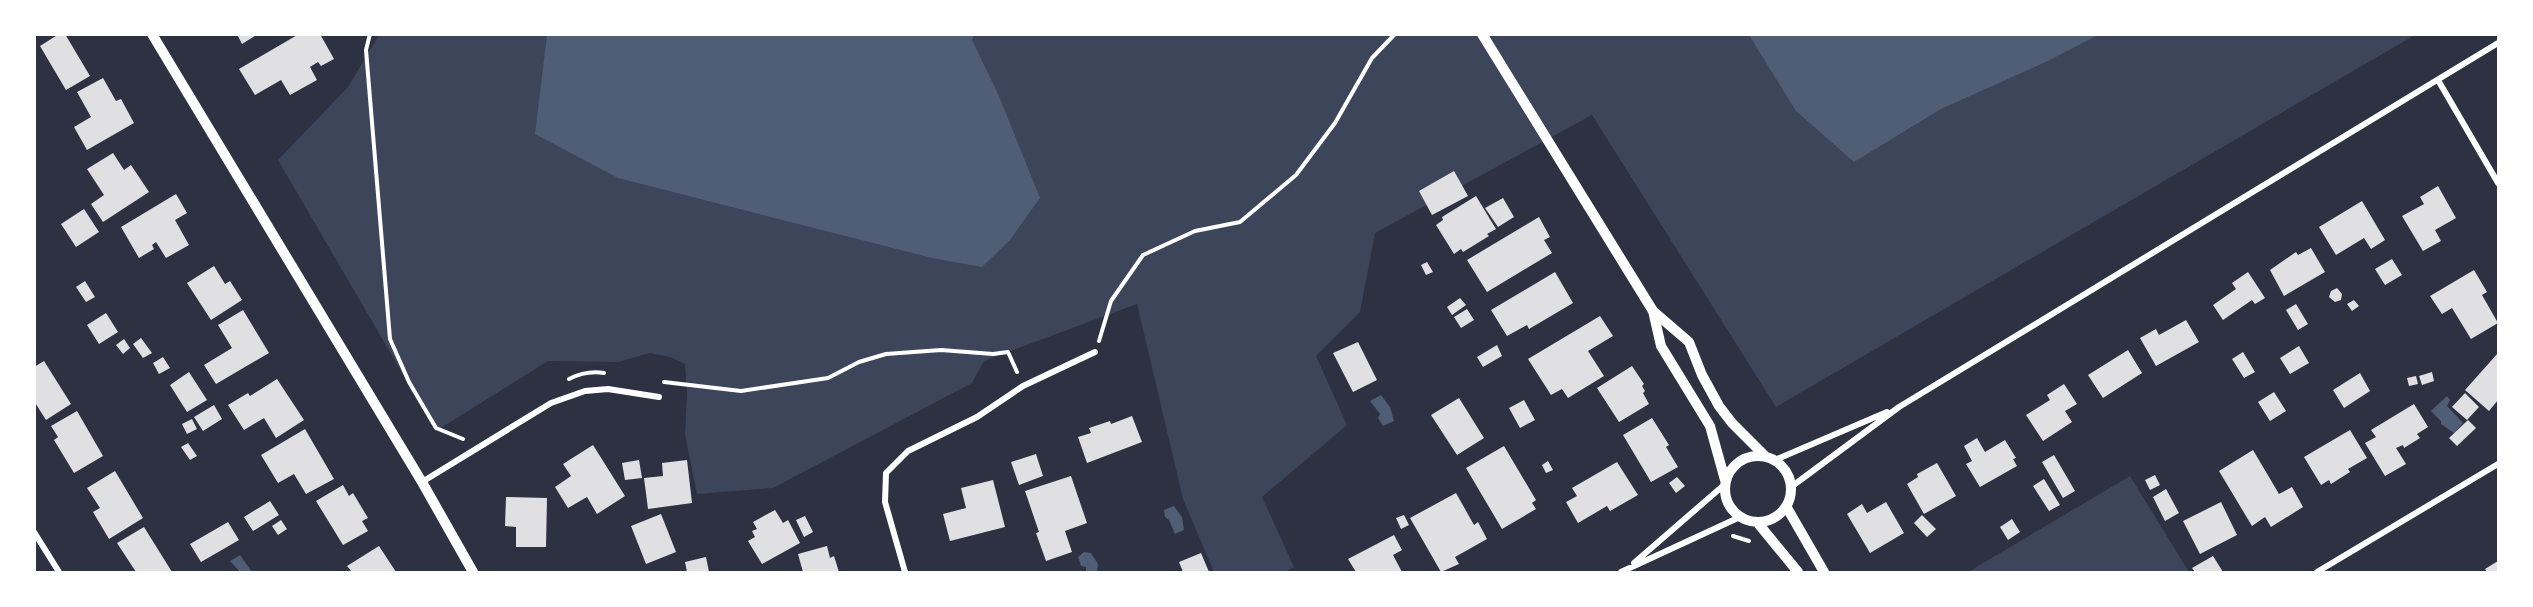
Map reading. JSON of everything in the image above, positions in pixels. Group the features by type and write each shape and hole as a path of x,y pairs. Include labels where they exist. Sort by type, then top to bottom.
{"street":[{"path":"152,34 422,482 473,573"},
{"path":"1482,34 1528,112 1653,311 1689,342 1702,375 1719,406 1732,423 1786,471 1791,487 1786,506 1774,518 1757,522 1740,517 1728,503 1710,426 1661,346 1653,311"},
{"path":"1791,487 1899,407 2499,43"},
{"path":"2438,80 2499,183"},
{"path":"905,573 885,502 886,473 908,451 977,417 1023,386 1095,352"},
{"path":"422,482 551,403 585,391 608,389 659,397"},
{"path":"1624,571 1725,483 1733,465 1748,457 1770,458 1899,407"},
{"path":"2317,573 2499,464"},
{"path":"1786,506 1824,573"},
{"path":"1624,571 1740,517"},
{"path":"1757,522 1798,573"},
{"path":"34,532 59,573"}],"path":[{"path":"370,34 366,50 390,339 409,382 436,428 464,439"},
{"path":"1095,352 1112,301 1143,255 1195,231 1240,222 1296,175 1335,123 1372,58 1395,34"},
{"path":"659,397 662,381 741,391 752,390 828,378 859,362 886,354 941,350 993,354 1008,352 1023,386"}],"shaded area":[{"path":"379,35 2415,35 1776,407 1592,115 1375,233 1360,312 1316,356 1347,425 1262,497 1294,567 1285,572 1214,572 1183,499 1137,304 984,361 972,383 773,488 697,494 685,435 687,394 685,364 670,357 650,353 618,362 548,361 436,431 278,160 348,87"},
{"path":"547,35 974,35 972,40 999,96 1040,198 1010,240 982,267 932,258 618,178 535,134"},
{"path":"1749,35 2098,35 2048,61 1941,109 1854,162 1796,111"},
{"path":"1381,395 1390,407 1394,421 1383,426 1378,418 1380,414 1370,401"},
{"path":"2447,396 2450,400 2447,406 2463,423 2454,433 2441,424 2441,421 2431,411"},
{"path":"2130,476 2189,572 1968,572"},
{"path":"1174,506 1182,517 1184,530 1175,534 1169,520 1165,517 1164,510"},
{"path":"1084,552 1091,553 1098,564 1097,572 1086,572 1086,567 1081,566 1078,557"},
{"path":"240,555 252,572 240,572 230,561"}],"building":[{"path":"59,34 65,34 90,76 66,90 40,46"},
{"path":"237,34 258,34 242,44"},
{"path":"299,34 320,34 334,59 321,66 318,62 310,67 317,80 290,95 281,80 255,95 239,69"},
{"path":"103,78 116,101 121,99 134,123 87,150 74,127 91,117 77,92"},
{"path":"113,153 124,170 131,165 149,192 103,222 91,204 104,195 87,169"},
{"path":"1454,171 1468,196 1432,215 1419,191"},
{"path":"2438,186 2456,218 2435,230 2441,241 2423,251 2402,216 2424,204 2420,197"},
{"path":"176,194 187,213 175,220 189,245 166,258 156,242 152,245 154,249 139,258 121,227"},
{"path":"1476,196 1496,229 1463,252 1461,249 1454,254 1436,225 1443,220 1442,217"},
{"path":"1503,198 1514,217 1498,227 1485,208"},
{"path":"2362,201 2385,240 2371,249 2364,238 2336,255 2319,227"},
{"path":"84,209 99,232 76,247 61,224"},
{"path":"1539,217 1550,237 1544,240 1552,253 1487,292 1467,260"},
{"path":"2311,248 2325,272 2284,296 2270,270 2296,252 2298,255"},
{"path":"2392,259 2402,275 2385,285 2375,269"},
{"path":"1427,262 1433,272 1426,275 1421,265"},
{"path":"214,266 225,284 230,281 242,300 211,320 187,283"},
{"path":"2474,270 2487,292 2482,295 2498,323 2471,339 2452,308 2442,314 2430,296"},
{"path":"1555,272 1573,303 1529,329 1527,325 1507,336 1491,310"},
{"path":"2248,272 2265,298 2255,304 2252,300 2223,320 2213,305 2236,289 2232,283"},
{"path":"85,281 95,297 86,302 76,287"},
{"path":"2337,288 2342,294 2341,300 2335,302 2329,297 2331,291"},
{"path":"1460,298 1466,305 1452,315 1447,307"},
{"path":"2354,300 2359,306 2352,311 2347,304"},
{"path":"2296,304 2308,324 2298,330 2286,310"},
{"path":"1467,309 1474,320 1461,328 1454,317"},
{"path":"243,310 269,353 216,384 204,365 232,348 218,325"},
{"path":"106,313 118,332 99,344 87,325"},
{"path":"1600,316 1613,336 1588,351 1604,376 1568,398 1562,389 1551,395 1528,359"},
{"path":"2186,320 2199,342 2156,366 2140,338 2156,329 2159,335"},
{"path":"141,338 152,353 143,358 133,344"},
{"path":"124,339 130,348 123,354 116,345"},
{"path":"1358,342 1377,380 1353,392 1333,353"},
{"path":"1497,345 1502,356 1483,367 1477,357"},
{"path":"2299,346 2309,363 2290,374 2280,358"},
{"path":"2128,350 2142,373 2103,398 2088,375"},
{"path":"2243,352 2255,372 2244,378 2232,359"},
{"path":"2498,353 2498,400 2489,411 2465,390"},
{"path":"163,357 170,368 159,374 153,363"},
{"path":"44,361 71,404 46,420 34,401 34,367"},
{"path":"1632,366 1644,384 1643,393 1649,404 1619,422 1597,388"},
{"path":"189,372 207,400 187,412 170,385"},
{"path":"2432,372 2434,381 2422,385 2419,376"},
{"path":"2360,373 2370,391 2344,408 2333,390"},
{"path":"2416,376 2418,384 2409,386 2407,378"},
{"path":"277,379 304,420 276,438 264,418 244,430 228,405 248,393 250,396"},
{"path":"2064,384 2077,404 2065,411 2072,422 2043,441 2026,415 2050,400 2047,395"},
{"path":"2274,392 2286,411 2270,421 2258,402"},
{"path":"2465,393 2479,407 2467,420 2452,407"},
{"path":"1459,398 1484,438 1457,455 1431,415"},
{"path":"1524,400 1535,420 1520,428 1509,408"},
{"path":"2414,404 2428,427 2417,434 2420,438 2404,448 2403,445 2396,448 2406,464 2385,476 2365,443 2376,437 2371,430"},
{"path":"214,405 222,419 203,431 194,417"},
{"path":"77,411 103,456 74,473 54,440 58,437 51,426"},
{"path":"1132,416 1142,442 1087,463 1078,437 1091,433 1089,428 1110,421 1111,424"},
{"path":"1652,418 1669,445 1666,447 1678,467 1651,482 1623,435"},
{"path":"192,419 197,429 187,434 182,424"},
{"path":"2468,420 2476,428 2457,446 2449,438"},
{"path":"305,429 334,479 306,494 294,474 278,483 261,455"},
{"path":"2350,430 2367,458 2348,469 2350,472 2331,484 2329,480 2321,485 2304,457"},
{"path":"1977,438 1985,452 2005,440 2016,458 2013,459 2017,466 1980,487 1966,464 1972,461 1964,446"},
{"path":"188,443 197,456 190,460 181,447"},
{"path":"593,445 625,496 597,514 587,497 568,508 555,487 571,476 563,464"},
{"path":"1504,446 1536,500 1532,503 1536,509 1502,529 1466,468"},
{"path":"2253,450 2279,494 2292,487 2303,507 2271,527 2265,517 2252,526 2219,471"},
{"path":"1036,454 1043,476 1019,485 1011,462"},
{"path":"2054,455 2075,491 2063,498 2042,462"},
{"path":"639,460 642,478 625,480 622,463"},
{"path":"687,460 692,503 648,509 644,478 663,476 662,463"},
{"path":"1548,461 1553,470 1546,473 1542,465"},
{"path":"1617,462 1638,495 1610,511 1607,506 1578,523 1566,502 1577,496 1572,488"},
{"path":"1937,463 1956,496 1924,514 1907,484 1918,477 1917,474"},
{"path":"115,471 143,518 109,539 93,512 100,508 87,488"},
{"path":"2155,475 2160,485 2150,490 2145,480"},
{"path":"1071,476 1087,523 1065,531 1072,552 1046,561 1025,491"},
{"path":"1677,477 1685,486 1676,493 1669,483"},
{"path":"2044,479 2060,505 2049,511 2033,486"},
{"path":"993,480 1005,527 950,541 943,514 966,508 961,488"},
{"path":"343,485 349,496 353,493 368,518 362,521 368,531 343,545 316,501"},
{"path":"2166,489 2179,513 2165,521 2153,497"},
{"path":"1456,493 1474,525 1478,522 1487,539 1455,557 1459,564 1441,572 1410,518"},
{"path":"506,497 547,498 546,547 516,547 516,527 505,526"},
{"path":"270,501 279,515 253,531 244,517"},
{"path":"1886,502 1904,533 1870,553 1847,514 1862,504 1867,513"},
{"path":"2221,502 2237,535 2200,554 2183,521"},
{"path":"775,510 783,523 788,520 800,543 762,564 748,541 755,537 752,531 757,529 753,522"},
{"path":"661,514 676,552 646,564 631,526"},
{"path":"1404,515 1409,525 1401,529 1396,518"},
{"path":"1922,515 1936,529 1927,537 1914,523"},
{"path":"805,516 813,532 804,537 796,520"},
{"path":"2012,519 2020,532 2008,540 2000,527"},
{"path":"281,520 287,529 278,535 272,526"},
{"path":"228,522 239,540 201,562 190,544"},
{"path":"144,527 172,572 136,572 117,543"},
{"path":"1394,535 1402,550 1393,555 1402,572 1356,572 1348,559"},
{"path":"379,546 396,572 352,572 347,566"},
{"path":"827,546 830,558 834,556 839,572 803,572 798,554"},
{"path":"1201,553 1209,572 1183,572 1179,562"},
{"path":"2213,556 2223,572 2195,572 2192,568"},
{"path":"706,557 709,572 687,572 685,562"},
{"path":"2498,561 2498,572 2487,572 2485,569"}]}
